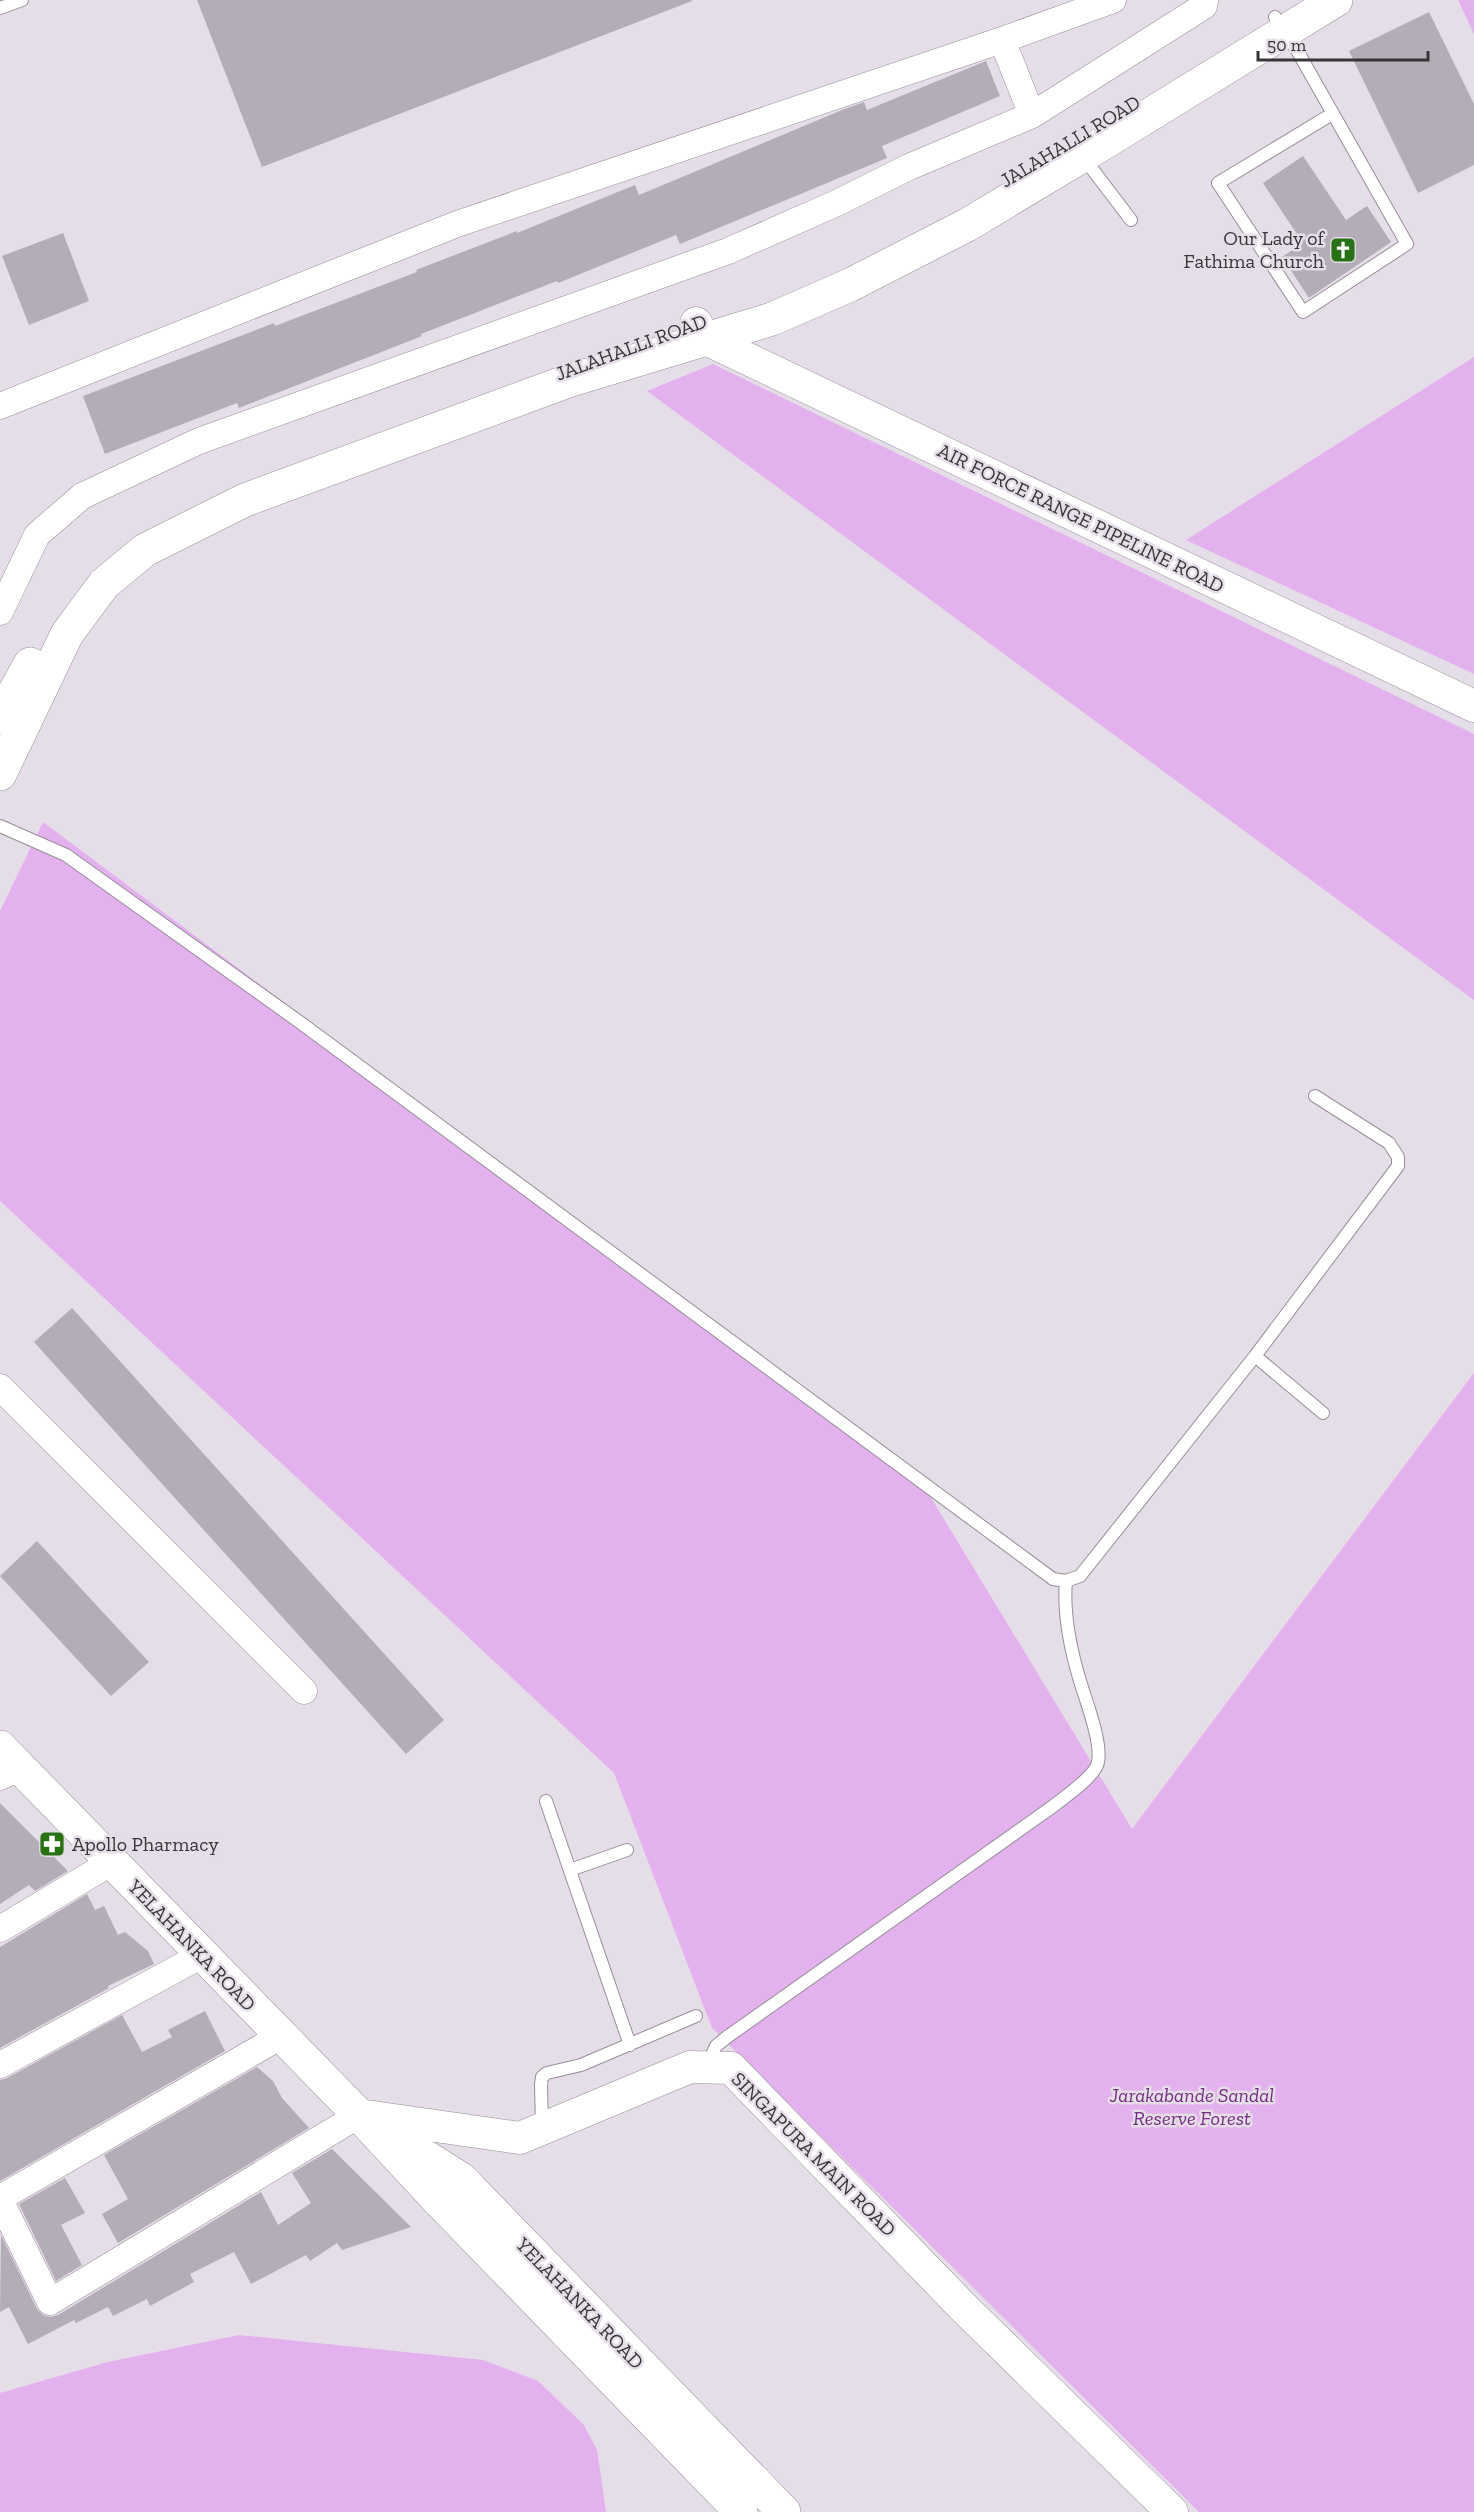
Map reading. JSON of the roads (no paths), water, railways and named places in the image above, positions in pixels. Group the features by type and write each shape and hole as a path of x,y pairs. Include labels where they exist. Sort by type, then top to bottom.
{"main road":[{"path":"700,330 772,319 850,285 967,225 1083,156 1287,17 1336,0"},
{"name":"JALAHALLI ROAD","path":"0,774 67,634 104,584 145,550 245,500 700,330 862,257 966,202 1287,17"},
{"name":"JALAHALLI ROAD","path":"0,717 48,632 92,576 141,540 248,491 700,330"},
{"name":"YELAHANKA ROAD","path":"7,1764 112,1862 741,2512"},
{"name":"YELAHANKA ROAD","path":"359,2115 461,2179 784,2512"}],"street":[{"path":"0,406 458,224 1002,40 1113,0"},
{"path":"0,612 37,535 82,496 199,441 728,251 838,202 909,167 1032,116 1204,6 1205,0"},
{"path":"1002,40 1032,116"},
{"name":"AIR FORCE RANGE PIPELINE ROAD","path":"700,330 1474,706"},
{"path":"0,1387 304,1690"},
{"path":"0,1929 112,1862"},
{"path":"0,2066 202,1956"},
{"path":"280,2036 0,2199 50,2302 359,2115"},
{"name":"SINGAPURA MAIN ROAD","path":"359,2115 520,2138 690,2067 730,2068 964,2308 1172,2512"}],"lane":[{"path":"0,8 22,0"},
{"path":"1287,17 1332,114 1407,244 1303,312 1218,183 1332,114"},
{"path":"1083,156 1131,220"},
{"path":"0,826 66,855 301,1023 1053,1579 1066,1581 1080,1576 1255,1356 1398,1166 1398,1156 1389,1143 1315,1096"},
{"path":"1255,1356 1323,1413"},
{"path":"706,2067 716,2046 727,2037 1052,1807 1099,1763 1096,1736 1065,1619 1066,1581"},
{"path":"546,1801 630,2044"},
{"path":"570,1870 627,1851"},
{"path":"543,2128 541,2085 542,2078 547,2073 581,2065 696,2016"}],"place":[{"name":"Our Lady of Fathima Church","path":"1343,250"},
{"name":"Apollo Pharmacy","path":"52,1844"}],"park label":[{"name":"Jarakabande Sandal Reserve Forest","path":"1192,2106"}]}
